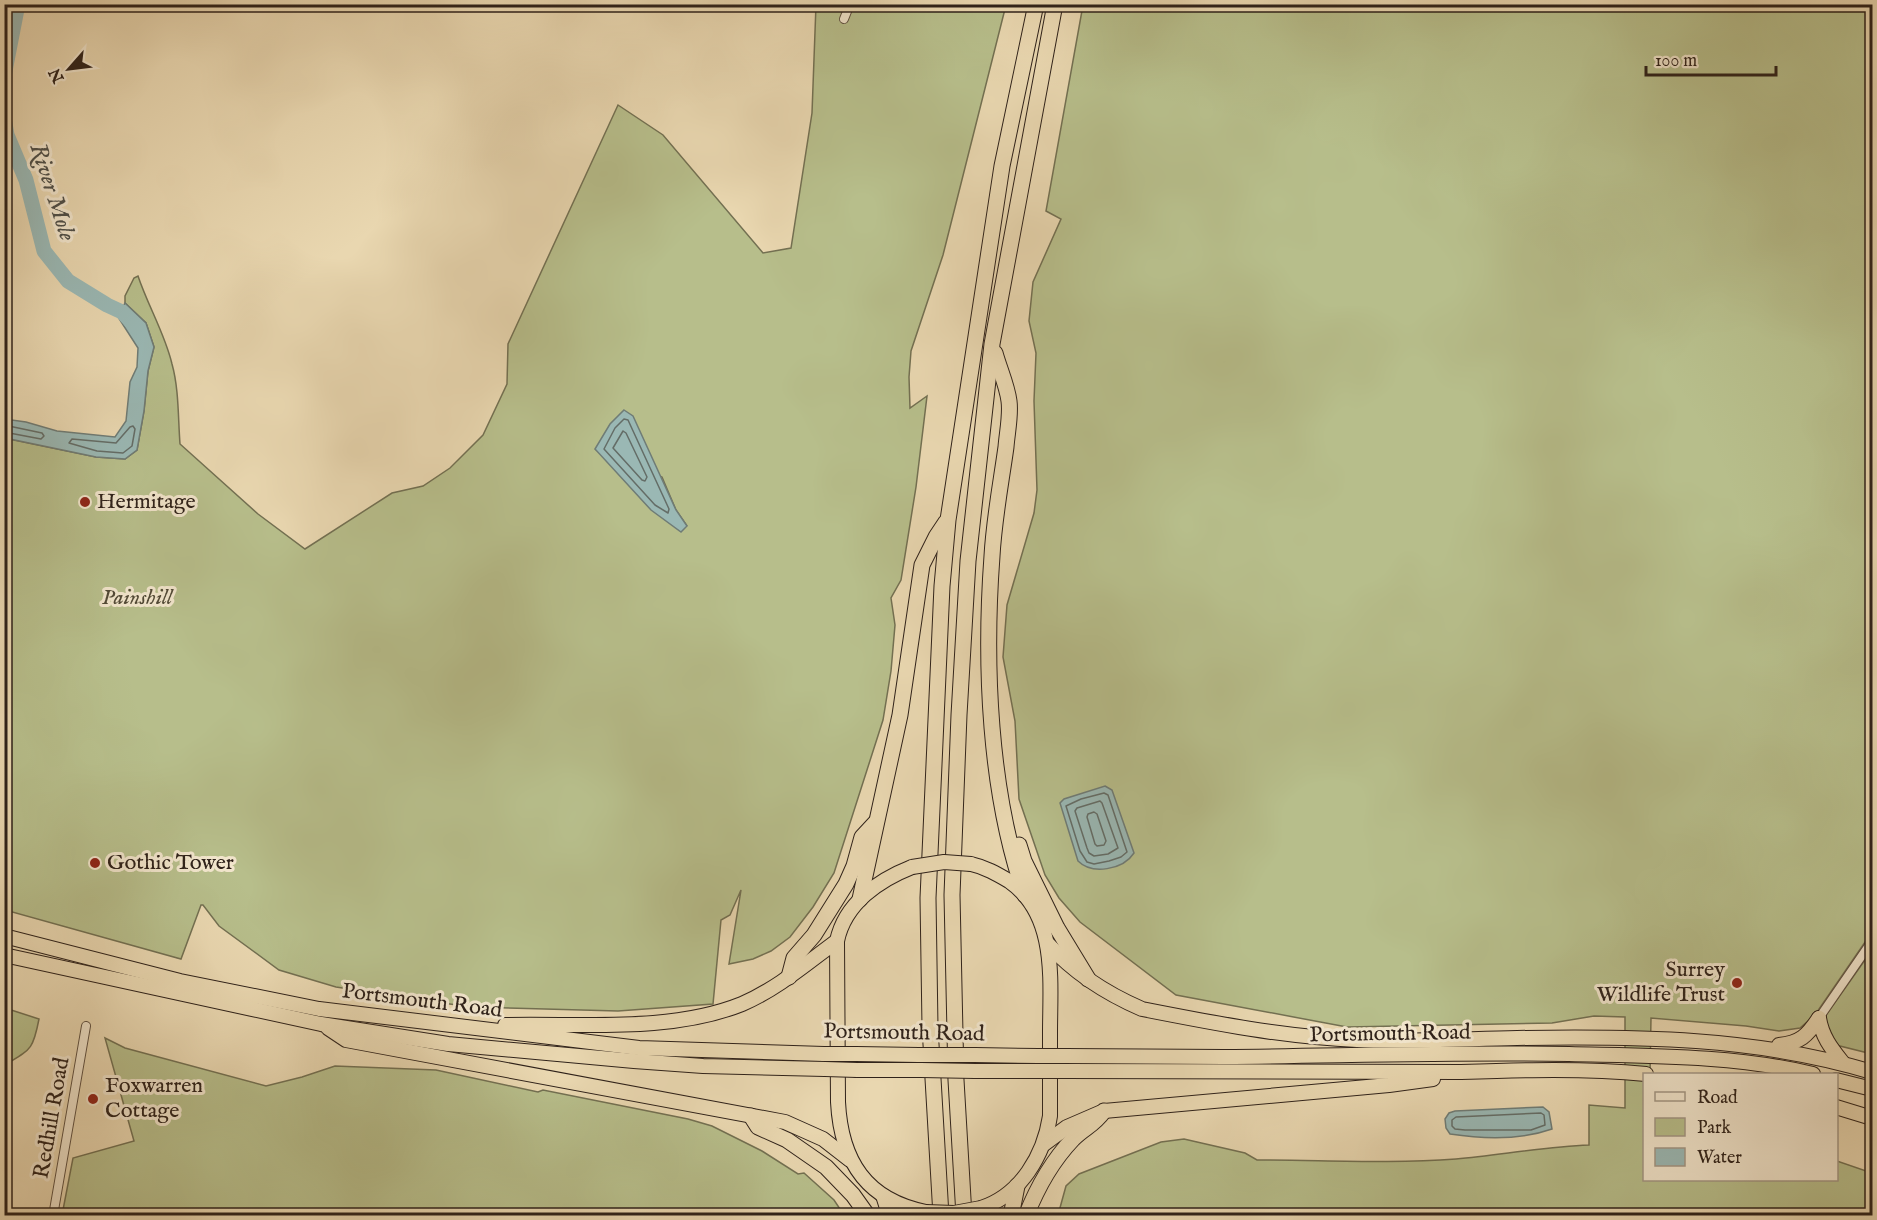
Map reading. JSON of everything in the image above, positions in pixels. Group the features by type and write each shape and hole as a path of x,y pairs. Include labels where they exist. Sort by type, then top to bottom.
{"highway":[{"path":"934,1214 928,898 942,597 948,520 1002,166 1036,4"},
{"path":"964,1215 956,1080 953,884 959,715 968,561 992,344 1055,4"},
{"path":"321,1024 346,1040 712,1107 797,1126 823,1139 850,1160 867,1183 884,1197 904,1206 934,1214 981,1208 1003,1198 1017,1186 1029,1172 1044,1143 1050,1116 1050,980 1048,944 1013,863 1002,810 994,736 988,646 989,608 993,530 1007,435 1009,402 992,344"},
{"path":"860,899 900,715 922,565 936,537 948,520"},
{"path":"1002,810 1016,833 1024,861 1057,928 1088,979"},
{"path":"789,977 794,958 814,935 846,884 862,837 876,822"},
{"path":"850,1160 839,1125 837,940 843,924 860,899 891,876 912,867 944,862 971,864 1001,876 1025,895"},
{"name":"Portsmouth Road","path":"4,936 256,998 319,1009 639,1048 1038,1056 1221,1057 1515,1053 1700,1058 1808,1073"},
{"path":"458,1027 596,1024 685,1019 716,1012 743,1003 789,977 837,940"},
{"path":"1048,944 1066,964 1113,996 1142,1009 1251,1030 1394,1041 1671,1038 1790,1051 1872,1072"},
{"name":"Portsmouth Road","path":"4,955 321,1024 448,1044 531,1053 703,1066 975,1071 1503,1071 1643,1074"},
{"path":"1762,1047 1793,1044 1803,1038 1819,1018"},
{"path":"1819,1018 1821,1031 1827,1043 1844,1063"},
{"path":"1044,1143 1068,1127 1104,1111 1389,1085 1461,1072"},
{"path":"1838,1080 1872,1089"},
{"path":"1838,1108 1872,1118"},
{"path":"1026,1215 1056,1158 1075,1137 1095,1124 1104,1111"},
{"path":"751,1116 758,1127 787,1140 826,1167 853,1195 868,1215"},
{"path":"1011,1215 1017,1186"},
{"path":"884,1197 890,1215"}],"street":[{"path":"844,19 850,4"},
{"path":"1819,1018 1872,941"},
{"name":"Redhill Road","path":"53,1215 86,1026"}],"green space":[{"name":"Painshill","path":"816,5 1006,5 943,255 911,351 910,408 927,396 916,487 901,580 891,598 895,625 883,720 834,873 813,907 790,937 771,951 753,959 729,964 741,890 730,915 721,920 713,1004 618,1011 470,1007 336,987 279,970 219,926 203,905 201,905 181,959 5,910 4,438 96,457 125,459 137,450 148,371 154,347 146,323 125,303 125,296 134,278 138,276 169,353 176,383 180,444 258,514 305,549 392,493 423,486 450,468 483,435 507,384 508,344 618,105 663,135 763,253 791,248 812,113","holes":["595,449 662,477 676,510 687,526"]},
{"path":"1083,5 1872,5 1872,932 1815,1015 1800,1028 1779,1031 1651,1018 1650,1073 1643,1073 1643,1181 1838,1181 1838,1161 1872,1173 1872,1215 1058,1215 1066,1186 1079,1174 1161,1142 1184,1139 1245,1153 1257,1160 1381,1162 1456,1159 1589,1145 1589,1105 1625,1108 1625,1017 1594,1016 1552,1023 1347,1027 1176,995 1080,922 1059,898 1045,875 1019,799 1015,721 1003,657 1007,605 1034,513 1037,490 1034,401 1036,353 1029,321 1033,282 1061,219 1046,211"},
{"path":"1872,950 1872,1054 1836,1045 1824,1018"},
{"path":"5,1008 39,1019 30,1048 5,1065"},
{"path":"105,1038 125,1048 266,1086 335,1066 436,1070 538,1092 543,1090 688,1119 712,1126 762,1151 798,1174 804,1173 834,1200 844,1215 62,1215 73,1158 134,1141"}],"water":[{"path":"125,303 146,323 154,347 148,371 137,450 125,459 96,457 5,438 5,419 57,431 115,437 126,421 130,382 137,367 138,348 118,317"},
{"path":"624,410 633,416 676,510 687,526 681,532 651,510 595,449 610,424"},
{"path":"1105,786 1112,790 1134,853 1129,859 1115,867 1099,869 1091,868 1078,861 1060,803 1064,799"},
{"path":"1543,1107 1549,1112 1552,1129 1540,1133 1489,1138 1450,1134 1446,1128 1445,1119 1449,1113 1455,1111"}],"waterway":[{"name":"River Mole","path":"4,76 18,4"},
{"name":"River Mole","path":"4,118 7,135 26,180 44,251 68,281 122,312 136,327"}],"place":[{"name":"Hermitage","path":"85,502"},
{"name":"Gothic Tower","path":"95,863"},
{"name":"Surrey Wildlife Trust","path":"1737,983"},
{"name":"Foxwarren Cottage","path":"93,1099"}]}
